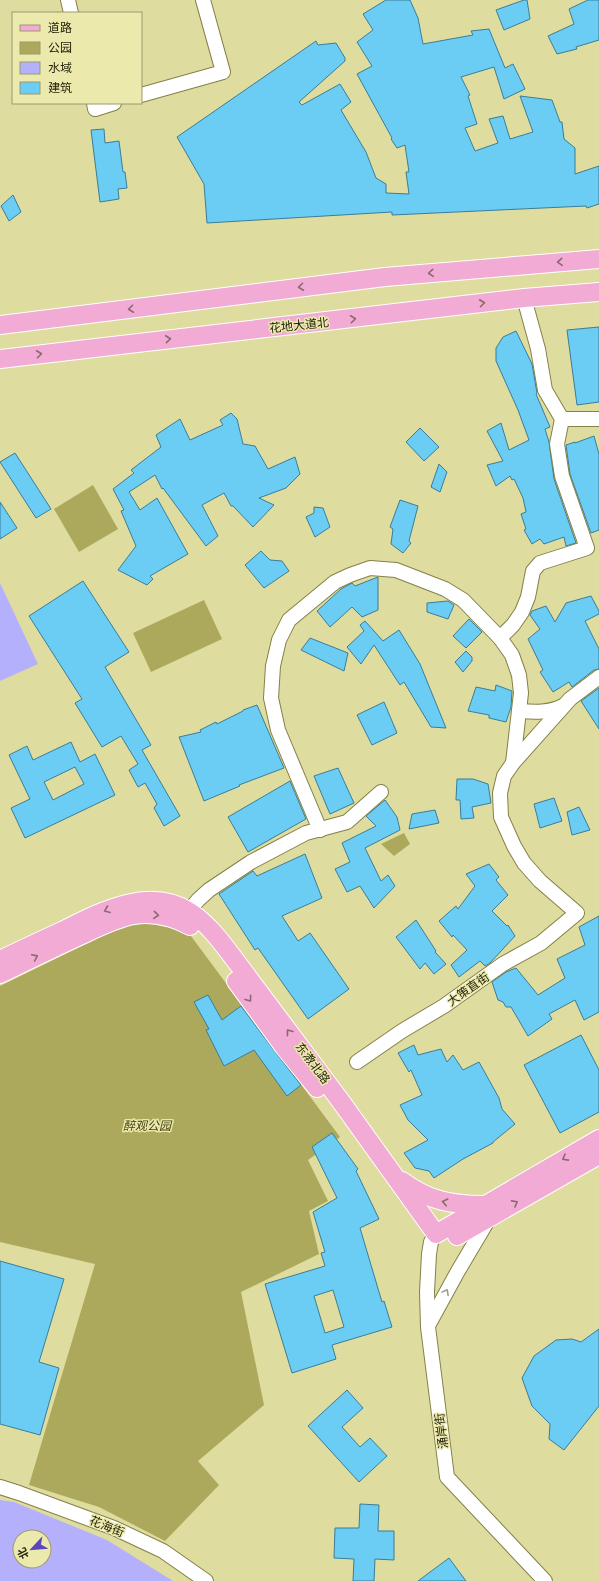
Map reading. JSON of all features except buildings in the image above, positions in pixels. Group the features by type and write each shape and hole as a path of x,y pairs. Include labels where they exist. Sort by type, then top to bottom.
{"main road":[{"path":"0,325 385,277 599,259"},
{"name":"花地大道北","path":"0,359 524,298 599,292"},
{"name":"东漖北路","path":"0,960 94,915 127,903 158,900 189,911 200,919 232,956 395,1176 434,1238"},
{"name":"东漖北路","path":"0,974 92,930 135,915 153,914 170,916 193,928 234,978 284,1048 346,1127 422,1233 434,1238"},
{"path":"395,1176 417,1191 433,1199 487,1211 599,1139"},
{"path":"434,1238 599,1155"}],"street":[{"path":"68,0 71,12"},
{"path":"142,95 223,72 203,0"},
{"path":"94,104 95,109 111,104"},
{"path":"500,638 513,625 522,612 528,597 533,571 540,563 587,548 562,476 557,444 562,419 545,390 538,350 524,298"},
{"path":"562,419 599,419"},
{"path":"320,830 278,730 271,698 273,666 279,640 289,620 335,582 370,568 396,570 445,589 463,600 500,638 512,655 519,675 521,693 513,764"},
{"path":"513,764 565,705 583,688 599,677"},
{"path":"519,711 543,712 554,710 565,705"},
{"name":"大策直街","path":"357,1062 402,1030 444,1006 503,964 541,943 577,913 540,881 524,864 514,846 501,816 500,793 504,776 513,764"},
{"path":"189,911 208,890 251,862 306,833 347,822 381,792"},
{"path":"428,1326 458,1271 487,1211"},
{"name":"涌岸街","path":"434,1238 429,1254 427,1292 428,1326 447,1477 545,1581"},
{"name":"花海街","path":"0,1487 114,1528 162,1551 206,1581"}],"green space":[{"path":"93,485 118,529 79,552 54,509"},
{"path":"204,600 222,639 151,672 133,633"},
{"path":"404,833 410,844 394,856 381,844"},
{"name":"醉观公园","path":"135,920 188,932 340,1137 308,1160 328,1201 309,1211 319,1254 241,1292 264,1405 198,1461 219,1485 165,1541 99,1507 29,1485 95,1264 0,1242 0,986"}],"water":[{"path":"0,583 38,664 0,681"},
{"path":"0,1500 14,1502 107,1540 173,1581 0,1581"}]}
